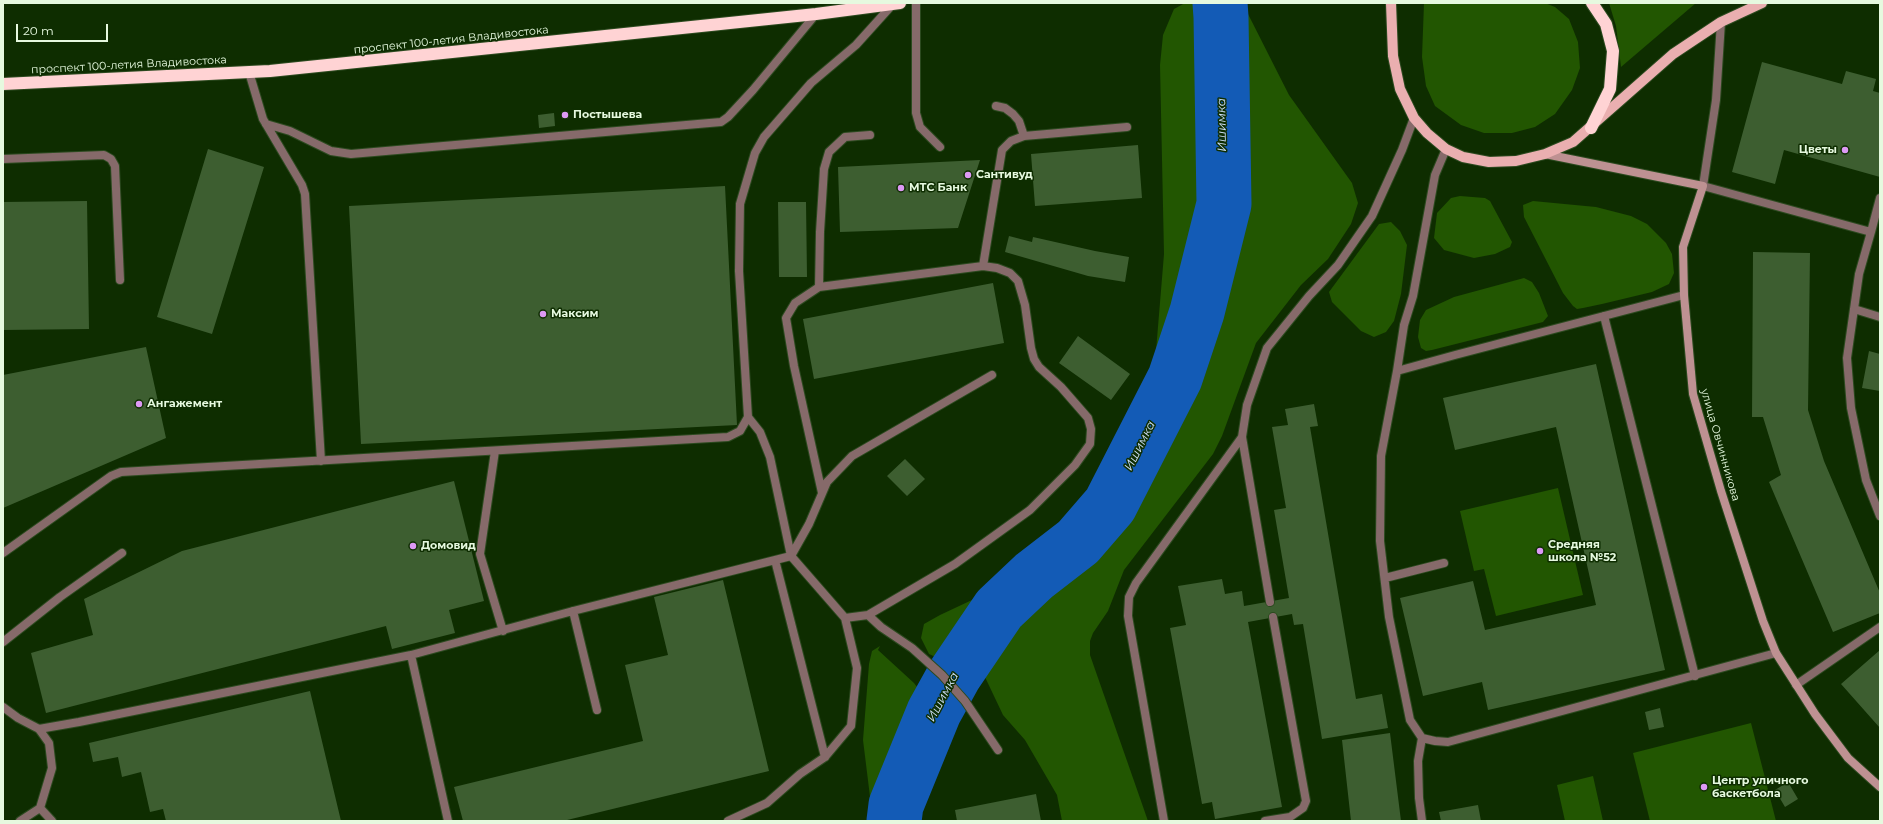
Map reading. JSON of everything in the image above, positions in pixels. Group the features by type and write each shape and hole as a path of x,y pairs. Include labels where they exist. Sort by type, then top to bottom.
{"highway":[{"path":"1591,128 1610,89 1613,52 1606,24 1592,3"},
{"name":"проспект 100-летия Владивостока","path":"3,84 249,72 816,14 896,4"}],"main road":[{"path":"1391,3 1393,56 1400,89 1414,118 1427,133 1446,149 1463,157 1488,162 1516,161 1545,154 1573,142 1591,128 1673,54 1721,22 1762,3"}],"street":[{"path":"1545,154 1703,186"},
{"name":"улица Овчинникова","path":"1703,186 1683,247 1684,295 1692,394 1721,491 1763,621 1776,653 1815,714 1848,758 1880,787"}],"lane":[{"path":"916,3 916,114 920,127 940,147"},
{"path":"728,821 767,803 800,774 825,757 851,726 857,668 845,618 791,556 770,457 760,432 748,417 739,271 740,204 755,153 764,136 811,83 856,45 896,4"},
{"path":"266,124 290,131 331,151 351,154 721,122 728,117 752,90 816,14"},
{"name":"улица Овчинникова","path":"1703,186 1716,100 1721,22"},
{"path":"249,72 254,93 266,124 302,185 305,194 321,461"},
{"path":"996,106 1005,108 1013,114 1019,121 1024,136"},
{"path":"1270,602 1242,437 1247,404 1267,348 1309,296 1338,265 1372,216 1402,150 1414,118"},
{"path":"983,266 1002,150 1011,141 1024,136 1127,127"},
{"path":"819,287 820,232 824,169 829,152 845,137 870,135"},
{"path":"1422,821 1419,798 1418,761 1422,738 1410,720 1388,616 1380,541 1381,456 1404,325 1413,296 1436,175 1446,149"},
{"path":"3,159 104,155 111,159 115,166 120,280"},
{"path":"1703,186 1871,232"},
{"path":"1880,198 1859,274 1847,358 1851,408 1866,480 1880,516"},
{"path":"822,493 794,366 786,318 795,303 819,287 983,266 997,268 1010,273 1018,281 1025,305 1030,348 1034,358 1039,367 1061,387 1088,418 1091,429 1090,444 1075,465 1030,510 955,564 868,615 845,618"},
{"path":"1397,371 1684,295"},
{"path":"1854,309 1880,317"},
{"path":"1604,316 1695,676"},
{"path":"39,729 411,655 573,611 791,556 809,524 827,482 852,456 992,375"},
{"path":"3,553 112,476 121,472 728,436 740,430 748,417"},
{"path":"1164,821 1128,616 1129,597 1136,583 1242,437"},
{"path":"495,451 480,554 503,631"},
{"path":"3,642 60,597 122,553"},
{"path":"775,560 825,757"},
{"path":"1385,578 1444,563"},
{"path":"573,611 597,710"},
{"path":"868,615 880,627 912,648 942,675 965,701 998,750"},
{"path":"1265,821 1290,817 1303,808 1306,801 1273,617"},
{"path":"1796,685 1880,627"},
{"path":"1422,738 1448,742 1776,653"},
{"path":"411,655 448,821"},
{"path":"3,707 18,718 39,729 49,743 52,768 40,808 20,821"},
{"path":"40,808 52,821"}],"green space":[{"path":"1185,3 1239,3 1247,12 1289,95 1352,183 1358,203 1351,224 1328,259 1301,285 1256,343 1222,436 1213,454 1124,570 1108,611 1093,633 1090,641 1090,655 1148,821 1062,821 1057,795 1025,740 1003,715 984,675 962,669 929,654 921,638 924,624 989,592 1022,580 1057,556 1101,498 1131,435 1155,363 1164,254 1160,65 1163,35 1174,9"},
{"path":"1424,3 1545,3 1555,7 1569,19 1578,42 1580,68 1572,90 1555,114 1535,127 1512,133 1484,133 1461,125 1435,106 1426,86 1422,57"},
{"path":"1609,3 1696,3 1621,67 1616,26"},
{"path":"1460,196 1485,198 1490,201 1512,242 1510,247 1495,254 1474,258 1444,250 1434,238 1437,213 1451,198"},
{"path":"1533,201 1596,207 1631,216 1647,224 1666,243 1672,254 1674,273 1669,284 1652,292 1577,309 1563,293 1524,217 1523,205"},
{"path":"1391,222 1400,231 1407,245 1401,294 1394,321 1386,332 1374,337 1361,331 1332,302 1329,292 1379,224"},
{"path":"1524,278 1532,282 1539,293 1548,316 1543,322 1432,350 1426,351 1421,348 1418,337 1420,320 1426,310 1454,297"},
{"path":"1558,488 1583,595 1496,616 1484,569 1474,571 1460,511"},
{"path":"880,646 878,650 914,683 927,700 926,722 931,748 930,775 923,803 905,821 873,821 863,740 869,664 872,651"},
{"name":"Центр уличного баскетбола","path":"1751,723 1776,821 1650,821 1633,753"},
{"path":"1593,776 1603,821 1565,821 1557,785"}],"building":[{"path":"1762,62 1842,84 1846,71 1876,79 1873,91 1880,93 1880,177 1784,150 1775,184 1732,172"},
{"path":"554,113 555,126 539,128 538,115"},
{"path":"1138,145 1142,198 1035,206 1031,154"},
{"path":"208,149 264,167 212,334 157,317"},
{"path":"980,160 958,228 840,232 838,167"},
{"name":"Максим","path":"725,186 737,425 361,444 349,206"},
{"path":"87,201 89,329 3,330 3,202"},
{"path":"778,202 806,202 807,277 779,277"},
{"path":"1009,236 1032,242 1033,237 1129,257 1125,282 1088,276 1005,252"},
{"path":"1753,252 1810,253 1808,410 1824,461 1880,593 1880,613 1833,632 1769,482 1781,475 1763,417 1752,417"},
{"path":"993,283 1004,343 814,379 803,319"},
{"path":"1078,336 1130,374 1111,400 1059,363"},
{"path":"146,347 166,438 3,508 3,375"},
{"path":"1869,351 1880,354 1880,391 1862,388"},
{"path":"1596,364 1665,670 1488,710 1482,682 1423,696 1400,598 1473,581 1485,630 1596,605 1556,427 1455,450 1443,398"},
{"path":"1314,404 1318,426 1310,427 1356,699 1382,694 1388,728 1322,739 1303,624 1294,625 1292,614 1248,622 1282,807 1215,819 1212,802 1202,804 1170,628 1186,625 1178,586 1222,579 1225,594 1242,591 1244,606 1289,598 1274,510 1286,508 1272,427 1288,425 1285,409"},
{"path":"905,459 925,479 907,496 887,476"},
{"path":"454,481 484,601 449,610 455,633 392,649 386,626 46,713 31,653 93,635 84,599 182,551"},
{"path":"723,580 769,771 563,821 463,821 454,787 643,741 625,665 668,655 654,597"},
{"path":"1880,650 1880,728 1841,684"},
{"path":"310,691 341,821 166,821 163,809 150,812 141,772 122,777 118,757 93,762 89,743"},
{"path":"1660,708 1664,727 1649,730 1645,712"},
{"path":"1390,733 1401,821 1351,821 1342,740"},
{"path":"1788,782 1798,799 1785,807 1775,790"},
{"path":"1036,794 1041,821 957,821 955,810"},
{"path":"1478,805 1481,821 1441,821 1439,812"}],"waterway":[{"name":"Ишимка","path":"894,821 896,805 934,712 955,674 999,609 1034,576 1078,542 1110,505 1175,378 1197,312 1224,204 1220,3"}],"place":[{"name":"Постышева","path":"565,115"},
{"name":"Цветы","path":"1845,150"},
{"name":"Сантивуд","path":"968,175"},
{"name":"МТС Банк","path":"901,188"},
{"name":"Максим","path":"543,314"},
{"name":"Ангажемент","path":"139,404"},
{"name":"Домовид","path":"413,546"},
{"name":"Средняя школа №52","path":"1540,551"},
{"name":"Центр уличного баскетбола","path":"1704,787"}]}
